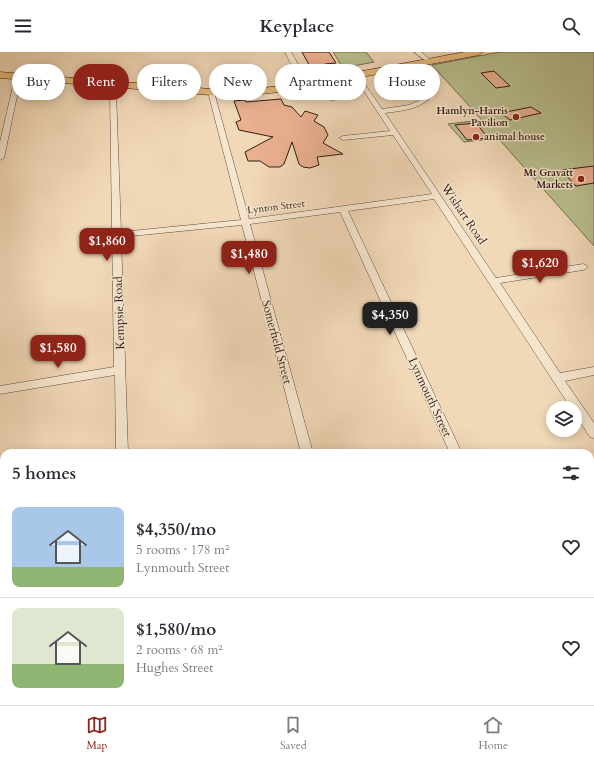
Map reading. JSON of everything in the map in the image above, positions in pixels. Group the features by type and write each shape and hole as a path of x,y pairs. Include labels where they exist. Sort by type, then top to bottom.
{"main road":[{"path":"366,70 453,52"},
{"path":"423,57 480,52"},
{"path":"0,71 73,78"},
{"path":"0,75 12,76"},
{"path":"129,82 230,87 275,83"},
{"path":"129,83 209,92"}],"street":[{"path":"288,52 294,64"},
{"name":"Wishart Road","path":"366,92 494,281 594,434"},
{"path":"0,158 13,100"},
{"name":"Kempsie Road","path":"113,100 122,449"},
{"name":"Somerfield Street","path":"213,100 306,449"},
{"path":"380,111 409,108 422,103 425,100"},
{"path":"344,138 395,133"},
{"name":"Lynton Street","path":"117,235 246,222 437,196"},
{"name":"Lynmouth Street","path":"343,209 454,449"},
{"path":"494,281 583,267"},
{"path":"0,390 120,370"},
{"path":"558,378 594,372"}],"green space":[{"path":"333,52 366,52 374,62 364,64 340,64"},
{"path":"500,52 594,52 594,246 498,138 464,142 448,124 482,120 440,74 440,64 437,64"}],"building":[{"path":"302,52 329,52 336,63 325,64 309,64"},
{"path":"494,71 510,86 496,88 481,73"},
{"path":"245,100 246,102 282,100 284,105 292,107 301,117 305,111 318,115 314,121 324,127 328,135 323,143 343,154 317,157 319,165 310,168 303,167 299,164 292,142 284,164 280,167 269,167 260,161 248,161 245,152 273,137 239,130 236,122 241,120 234,101"},
{"name":"Hamlyn-Harris Pavilion","path":"531,107 541,113 510,120 501,113"},
{"path":"476,123 488,138 467,140 455,125"},
{"name":"Mt Gravatt Markets","path":"594,166 594,183 576,186 561,170"}],"place":[{"name":"Hamlyn-Harris Pavilion","path":"516,117"},
{"name":"animal house","path":"476,137"},
{"name":"Mt Gravatt Markets","path":"581,179"}]}
